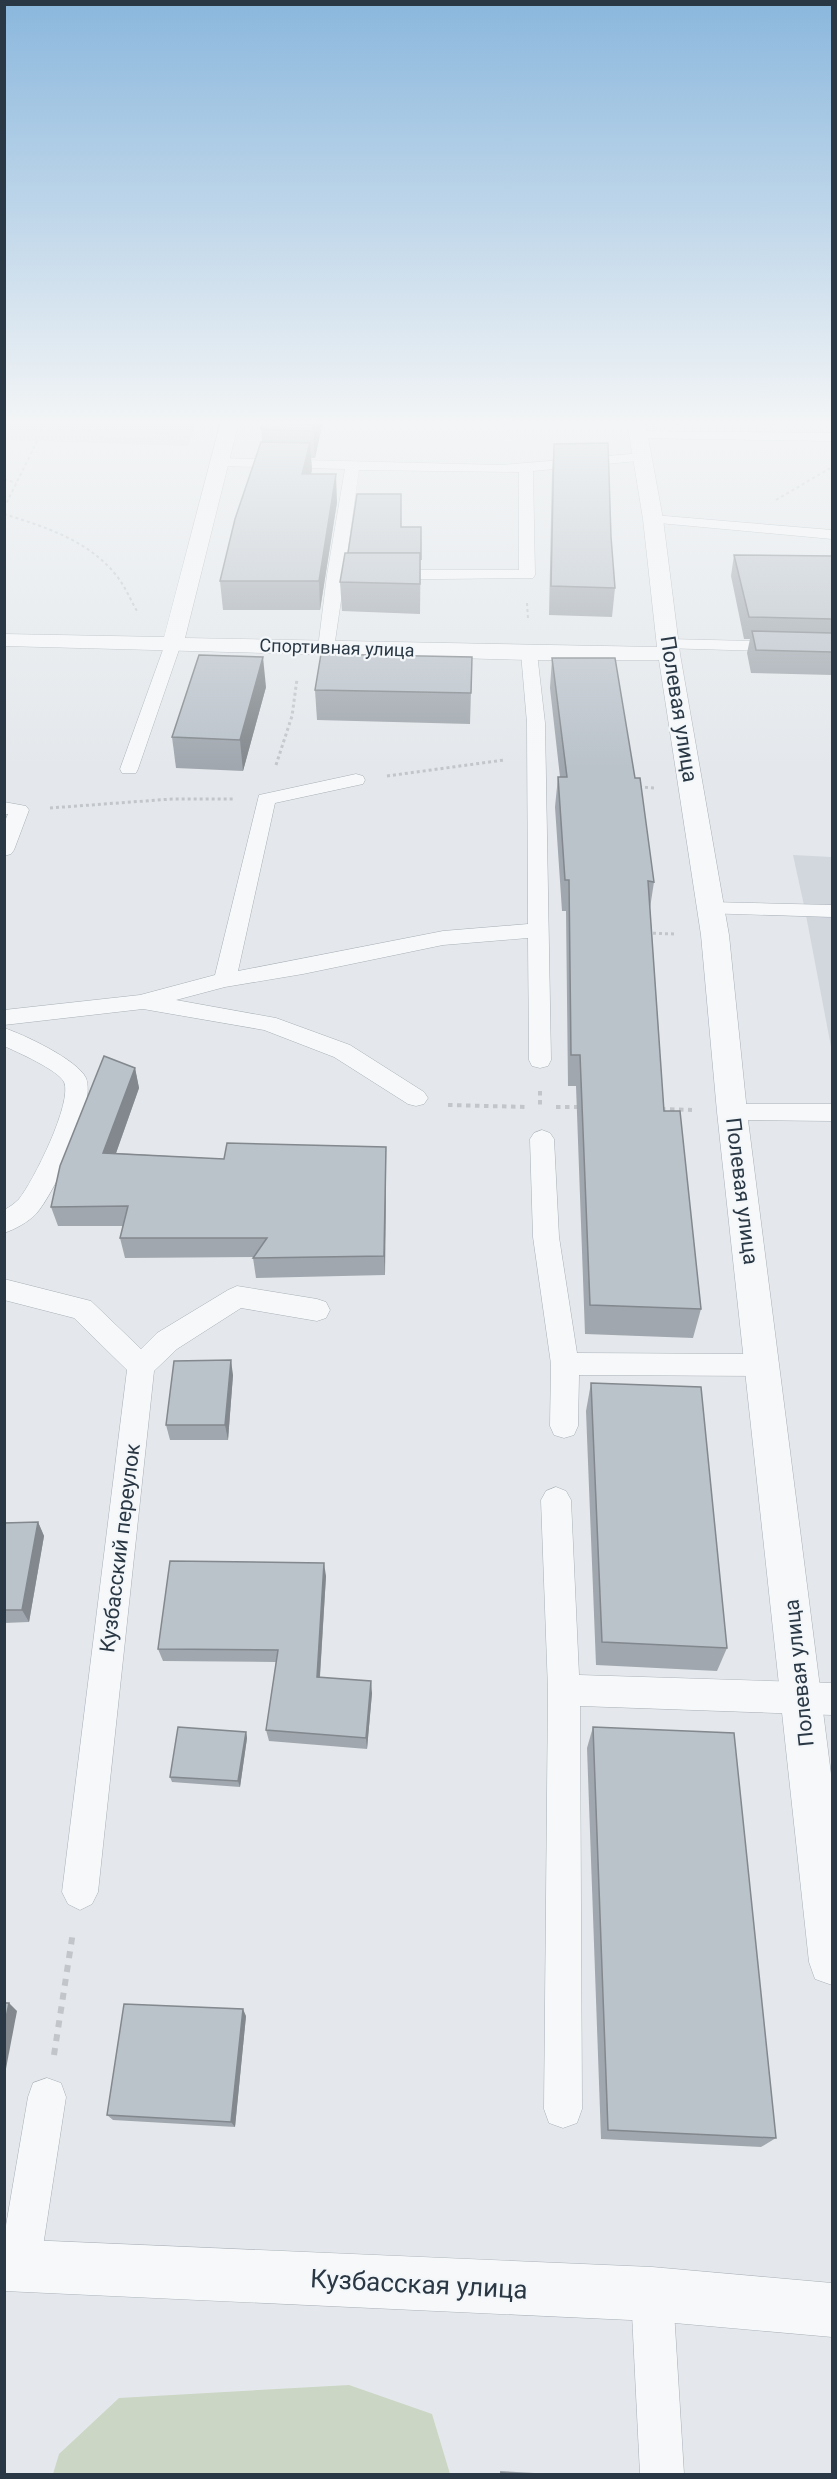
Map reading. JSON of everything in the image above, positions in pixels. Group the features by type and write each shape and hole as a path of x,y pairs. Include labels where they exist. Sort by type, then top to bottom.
{"street":[{"path":"164,643 196,537"},
{"name":"Полевая улица","path":"655,537 668,649 713,922 732,1112 763,1365 818,1698 810,1780 832,1962"},
{"name":"Спортивная улица","path":"4,640 529,653 668,649"},
{"name":"Кузбасская улица","path":"12,2265 652,2294 832,2310"}],"lane":[{"path":"326,648 341,537"},
{"path":"335,575 527,575 527,537"},
{"path":"129,769 164,643"},
{"path":"668,649 832,648"},
{"path":"529,653 536,723 540,1060"},
{"path":"225,980 266,799 356,780"},
{"path":"4,850 12,809"},
{"path":"713,922 832,911"},
{"path":"4,1018 140,1002 225,980 303,967 443,938 538,930"},
{"path":"140,1002 268,1023 342,1051 416,1098"},
{"path":"4,1036 61,1067 75,1079 79,1091 68,1131 30,1205 4,1223"},
{"path":"732,1112 832,1113"},
{"path":"542,1139 546,1237 565,1364 564,1426"},
{"path":"4,1289 82,1309 141,1366 167,1341 237,1297 316,1310"},
{"path":"565,1364 763,1365"},
{"name":"Кузбасский переулок","path":"80,1892 141,1366"},
{"path":"556,1500 564,1690 562,2109"},
{"path":"564,1690 818,1698"},
{"path":"12,2265 47,2097"},
{"path":"652,2294 662,2475"}],"path":[{"path":"66,537 91,549 117,576 164,643"},
{"path":"527,575 529,653"},
{"path":"12,809 172,799 266,799 292,716 301,647"},
{"path":"356,780 535,757"},
{"path":"632,787 691,790"},
{"path":"644,933 713,922"},
{"path":"540,1060 542,1139"},
{"path":"416,1098 459,1107 528,1107"},
{"path":"540,1107 582,1107"},
{"path":"649,1108 732,1112"},
{"path":"47,2097 80,1892"}],"shaded area":[{"path":"793,855 832,857 832,1052 805,910"}],"green space":[{"path":"349,2385 432,2414 450,2474 53,2474 59,2454 119,2398"}],"building":[{"path":"231,537 326,537 319,581 220,581"},
{"path":"350,537 421,537 421,560 420,553 348,553"},
{"path":"552,537 611,537 615,588 551,586"},
{"path":"345,553 420,553 420,584 340,582"},
{"path":"734,555 832,556 832,619 749,617"},
{"path":"752,631 832,633 832,652 756,650"},
{"path":"321,654 472,657 471,693 315,690"},
{"path":"199,655 263,657 240,740 172,737"},
{"path":"552,658 615,658 635,778 640,778 654,882 648,881 664,1111 680,1111 701,1309 590,1305 580,1055 571,1055 569,880 565,880 558,777 567,777"},
{"path":"104,1056 135,1068 103,1153 224,1159 227,1143 386,1147 384,1256 253,1258 267,1238 120,1238 128,1206 51,1207 60,1166"},
{"path":"231,1360 225,1425 166,1425 174,1361"},
{"path":"591,1383 701,1387 727,1648 602,1642"},
{"path":"38,1522 22,1610 4,1610 4,1523"},
{"path":"170,1561 324,1563 317,1677 371,1681 366,1738 266,1730 278,1650 158,1649"},
{"path":"178,1727 246,1732 238,1781 170,1777"},
{"path":"593,1727 734,1733 776,2138 608,2130"},
{"path":"4,2003 9,2003 4,2028"},
{"path":"124,2004 243,2009 231,2122 107,2115"},
{"path":"501,2473 542,2475 501,2475"}]}
